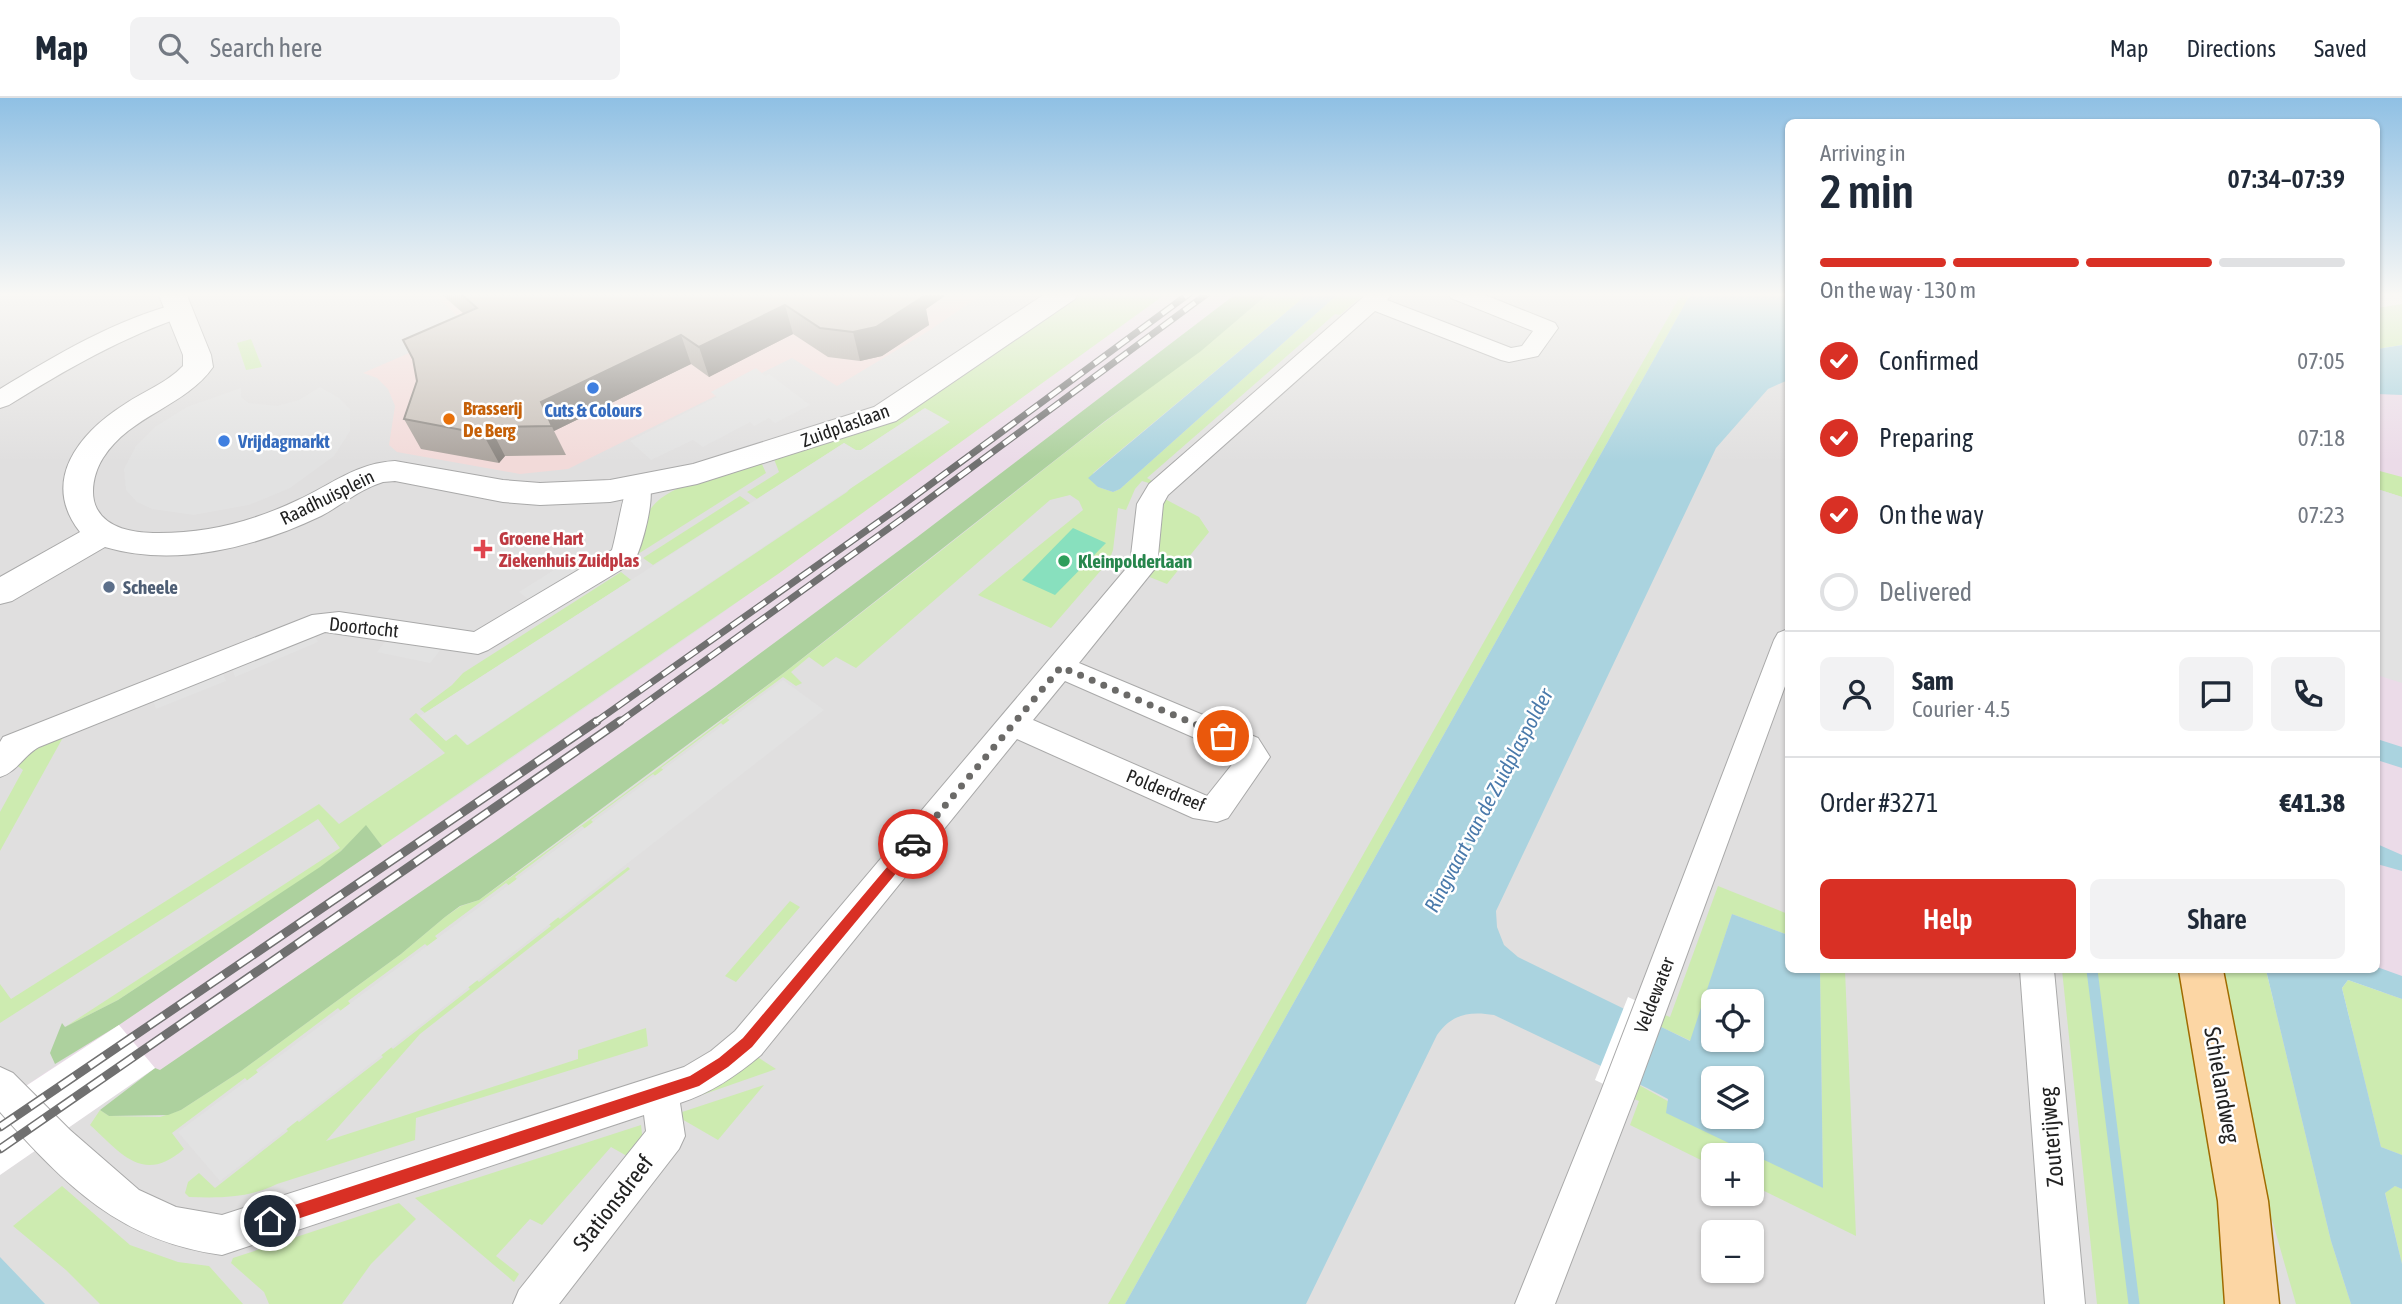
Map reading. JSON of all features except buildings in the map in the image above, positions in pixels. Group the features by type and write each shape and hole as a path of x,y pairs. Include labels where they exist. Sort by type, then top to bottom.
{"main road":[{"name":"Schielandweg","path":"2202,973 2243,1201 2252,1304"},
{"name":"Schielandweg","path":"2243,1201 2280,1304"}],"street":[{"path":"0,400 55,366 89,349"},
{"path":"0,592 102,534 89,523 77,500 81,469 90,454 113,428 133,412 179,386 198,368 195,349"},
{"name":"Zuidplaslaan","path":"639,486 697,474 885,414 981,349"},
{"path":"0,1085 29,1120 99,1185 129,1208 180,1229 222,1235 694,1081 723,1063 747,1043 1143,566 1150,504 1158,490 1319,349"},
{"path":"1496,349 1509,355 1531,349"},
{"name":"Raadhuisplein","path":"102,534 137,543 215,540 280,520 312,506 359,478 388,471 503,491 540,494 580,494 639,486"},
{"name":"Doortocht","path":"0,765 14,746 28,739 322,622 339,622 478,643 624,555 634,520 639,486"},
{"name":"Veldewater","path":"1535,1304 1619,1091 1648,1006 1779,687 1785,656"},
{"name":"Polderdreef","path":"1013,724 1204,809 1217,809 1255,757 1247,747 1061,667"},
{"name":"Zouterijweg","path":"2037,973 2065,1304"},
{"name":"Stationsdreef","path":"533,1304 666,1136 660,1094"}],"shaded area":[{"path":"0,349 1785,349 1785,973 2178,973 2402,1047 2402,1304 0,1304"},
{"path":"418,349 898,349 837,386 792,358 568,469 520,474 397,452 389,445 395,406 388,389 377,378 363,373"},
{"path":"1089,349 1163,349 716,686 160,1071 155,1068 0,1175 0,1103 482,779 714,619"},
{"path":"756,368 765,376 769,374 810,405 775,423 769,418 754,426 750,422 703,447 693,440 651,460 630,441 717,397 711,392"},
{"path":"2380,380 2402,382 2402,1059 2377,973 2380,973"},
{"path":"320,387 339,398 350,409 350,431 334,456 290,488 249,505 194,515 152,509 137,502 126,490 124,469 136,446 155,427 187,407 241,388 241,397 248,403 277,406 299,400"},
{"path":"925,408 950,422 467,745 456,734 446,741 420,716 844,443 855,450 861,450"},
{"path":"2380,490 2402,497 2402,683 2380,676"},
{"path":"586,550 598,559 531,601 519,592"},
{"path":"313,631 318,642 235,677 231,666"},
{"path":"388,638 441,649 430,663 377,652"},
{"path":"221,669 226,681 156,709 152,697"},
{"path":"783,680 824,710 220,1181 178,1132"}],"green space":[{"path":"239,349 255,349 262,367 246,370"},
{"path":"997,349 1089,349 778,574 382,846 366,826 321,867 118,1000 65,1027 340,848 318,819 0,1023 0,984 11,999 319,804 339,824 445,753 409,719 416,713 445,740 456,734 468,745 847,492 925,408 861,450 844,443 757,499 747,492 779,472 774,459 918,404"},
{"path":"1163,349 1203,349 1105,421 785,672 479,900 460,906 445,917 401,954 241,1071 181,1110 168,1115 109,1116 100,1110 155,1068 160,1070 498,839 716,686"},
{"path":"1200,349 1241,349 1093,473 1098,487 1113,492 1120,489 1276,349 1295,349 1147,478 1154,482 1152,484 1142,481 1135,489 1126,510 1118,508 1113,550 1109,561 1051,628 978,595 1083,510 1079,501 1070,495 1050,500 856,668 836,657 823,667 809,657 791,672 802,683 796,686 783,677 727,718 740,729 733,734 721,723 661,768 673,778 666,784 653,774 591,820 603,832 595,838 582,826 515,877 527,889 521,895 506,883 435,936 447,949 438,956 425,944 348,1001 360,1015 351,1022 338,1008 256,1070 267,1085 257,1092 245,1078 172,1133 184,1149 169,1159 144,1165 133,1161 90,1125 100,1110 109,1116 160,1117 181,1110 241,1071 401,954 445,917 461,906 479,900 697,739"},
{"path":"1650,349 1659,349 1125,1304 1108,1304"},
{"path":"761,462 766,473 638,554 647,517 652,507 661,499 702,479"},
{"path":"2380,471 2402,477 2402,497 2380,490"},
{"path":"740,496 750,503 653,565 643,558"},
{"path":"1165,499 1199,517 1209,532 1167,584 1147,576"},
{"name":"Kleinpolderlaan","path":"1073,528 1106,543 1055,595 1022,580"},
{"path":"621,572 631,580 425,713 420,709 452,685 463,673"},
{"path":"66,732 0,851 0,812 23,770 14,763 20,755"},
{"path":"366,825 382,846 119,1025 55,1064 50,1053 62,1023 65,1027 118,1000 320,867 341,851"},
{"path":"628,867 630,869 420,1034 326,1141 578,1059 578,1050 646,1028 648,1046 416,1118 415,1140 256,1192 213,1197 189,1197 185,1193 188,1182 199,1173 215,1188 288,1131 276,1116 285,1108 299,1122 383,1057 370,1043 380,1036 393,1049 470,989 458,976 466,969 479,982 551,926 538,913 547,907 560,919"},
{"path":"1718,886 1785,913 1785,934 1732,914 1708,989 1701,989 1701,1010 1691,1041 1661,1027 1665,1015 1670,1017"},
{"path":"790,901 800,907 736,982 725,976"},
{"path":"1820,973 1845,973 1856,1236 1764,1191 1764,1155 1823,1188"},
{"path":"2062,973 2180,973 2235,1304 2097,1304"},
{"path":"2221,973 2267,973 2331,1241 2351,1304 2296,1304 2261,1181"},
{"path":"2348,980 2402,999 2402,1155 2381,1147 2342,988"},
{"path":"756,1056 776,1069 696,1097"},
{"path":"764,1085 718,1140 680,1118 679,1113"},
{"path":"1639,1085 1701,1120 1701,1129 1718,1129 1743,1143 1701,1143 1701,1160 1630,1125 1639,1101 1634,1099"},
{"path":"641,1125 643,1143 634,1160 611,1147 542,1225 530,1219 496,1256 519,1274 514,1282 415,1198"},
{"path":"62,1186 130,1245 178,1262 209,1266 243,1304 100,1304 66,1270 13,1226"},
{"path":"2395,1186 2402,1189 2402,1264 2385,1192"},
{"path":"399,1203 416,1219 371,1264 342,1304 269,1304 264,1292 231,1263 233,1258"}],"water":[{"path":"1242,349 1276,349 1120,489 1113,492 1098,487 1088,478"},
{"name":"Ringvaart van de Zuidplaspolder","path":"1659,349 1785,349 1785,381 1768,389 1716,448 1496,911 1497,927 1504,945 1518,957 1690,1041 1701,1008 1701,1052 1764,1052 1764,989 1707,989 1732,914 1785,934 1785,973 1820,973 1823,1188 1764,1160 1764,1143 1729,1143 1666,1113 1668,1099 1494,1015 1477,1013 1455,1018 1437,1035 1306,1304 1125,1304"},
{"path":"2380,349 2402,349 2402,395 2380,394"},
{"path":"2380,740 2402,747 2402,768 2380,761"},
{"path":"2380,845 2402,855 2402,871 2380,865"},
{"path":"2380,968 2402,976 2402,999 2348,980 2342,988 2381,1147 2402,1155 2402,1189 2395,1186 2385,1193 2402,1264 2402,1304 2351,1304 2331,1241 2267,973 2380,973"},
{"path":"0,1257 45,1304 0,1304"}],"pier":[{"path":"1628,997 1665,1014 1633,1098 1595,1080"},
{"path":"119,1025 155,1068 0,1175 0,1103"}],"waterway":[{"path":"2092,973 2134,1304"}],"railway":[{"path":"594,723 897,509 1114,349"},
{"path":"618,723 1132,349"},
{"path":"0,1127 597,721"},
{"path":"0,1149 620,721"}],"way so far":[{"path":"913,844 1061,667 1223,736"}],"place":[{"name":"Cuts & Colours","path":"593,388"},
{"name":"Brasserij De Berg","path":"449,419"},
{"name":"Vrijdagmarkt","path":"224,441"},
{"name":"Groene Hart Ziekenhuis Zuidplas","path":"483,549"},
{"name":"Kleinpolderlaan","path":"1064,561"},
{"name":"Scheele","path":"109,587"}],"route":[{"path":"270,1221 694,1081 723,1063 747,1043 913,844"}]}
